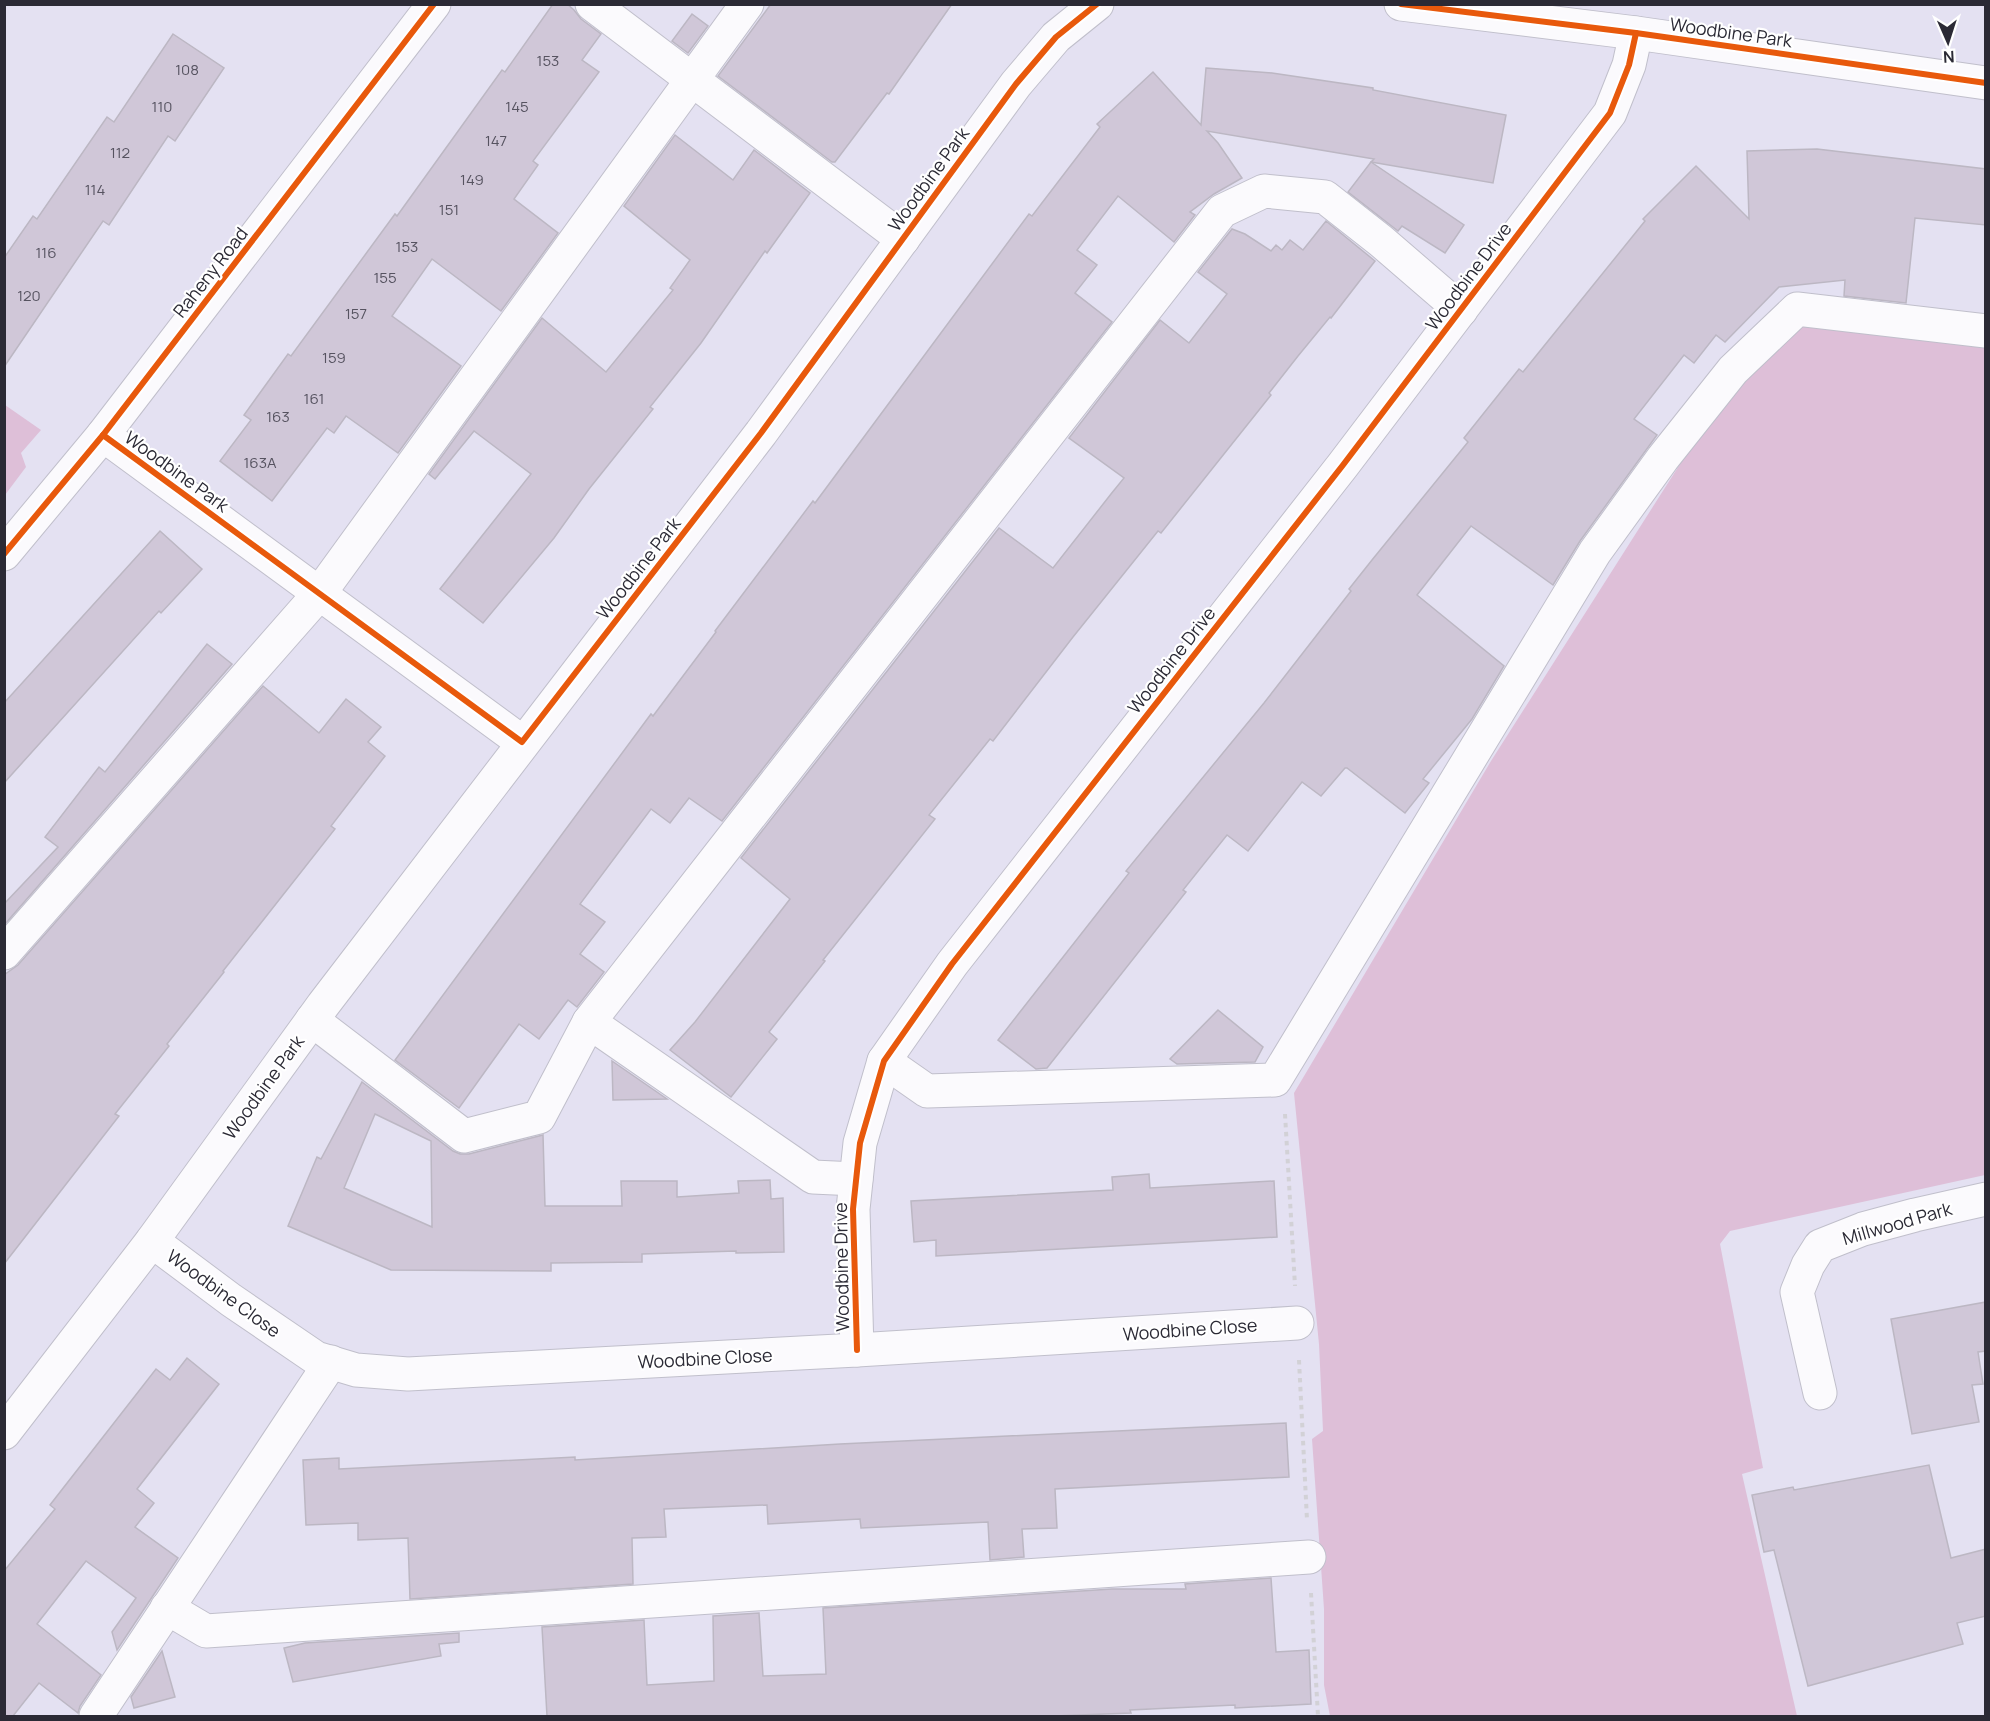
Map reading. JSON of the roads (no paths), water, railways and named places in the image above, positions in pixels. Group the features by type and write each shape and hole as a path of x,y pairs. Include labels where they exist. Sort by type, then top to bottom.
{"street":[{"name":"Raheny Road","path":"4,554 103,435 434,4"},
{"path":"592,4 903,239"},
{"path":"4,953 319,594 747,4"},
{"name":"Woodbine Park","path":"4,1433 152,1241 312,1020 522,742 760,433 1029,68 1056,37 1097,4"},
{"name":"Woodbine Park","path":"1401,4 1636,33 1986,82"},
{"name":"Woodbine Drive","path":"857,1350 853,1209 861,1143 884,1061 952,964 1343,465 1610,113 1629,65 1636,33"},
{"path":"312,1020 464,1136 539,1117 590,1022 1222,211 1264,191 1325,197 1381,241 1461,310"},
{"path":"884,1061 927,1091 1275,1080 1595,552 1663,458 1733,370 1797,309 1986,331"},
{"name":"Woodbine Park","path":"103,435 522,742"},
{"path":"590,1022 813,1177 856,1179"},
{"name":"Millwood Park","path":"1820,1393 1797,1292 1820,1246 1863,1229 1986,1199"},
{"name":"Woodbine Close","path":"152,1241 231,1300 316,1358 356,1370 408,1374 1297,1323"},
{"path":"96,1716 331,1362"},
{"path":"167,1608 206,1631 1309,1557"}]}
